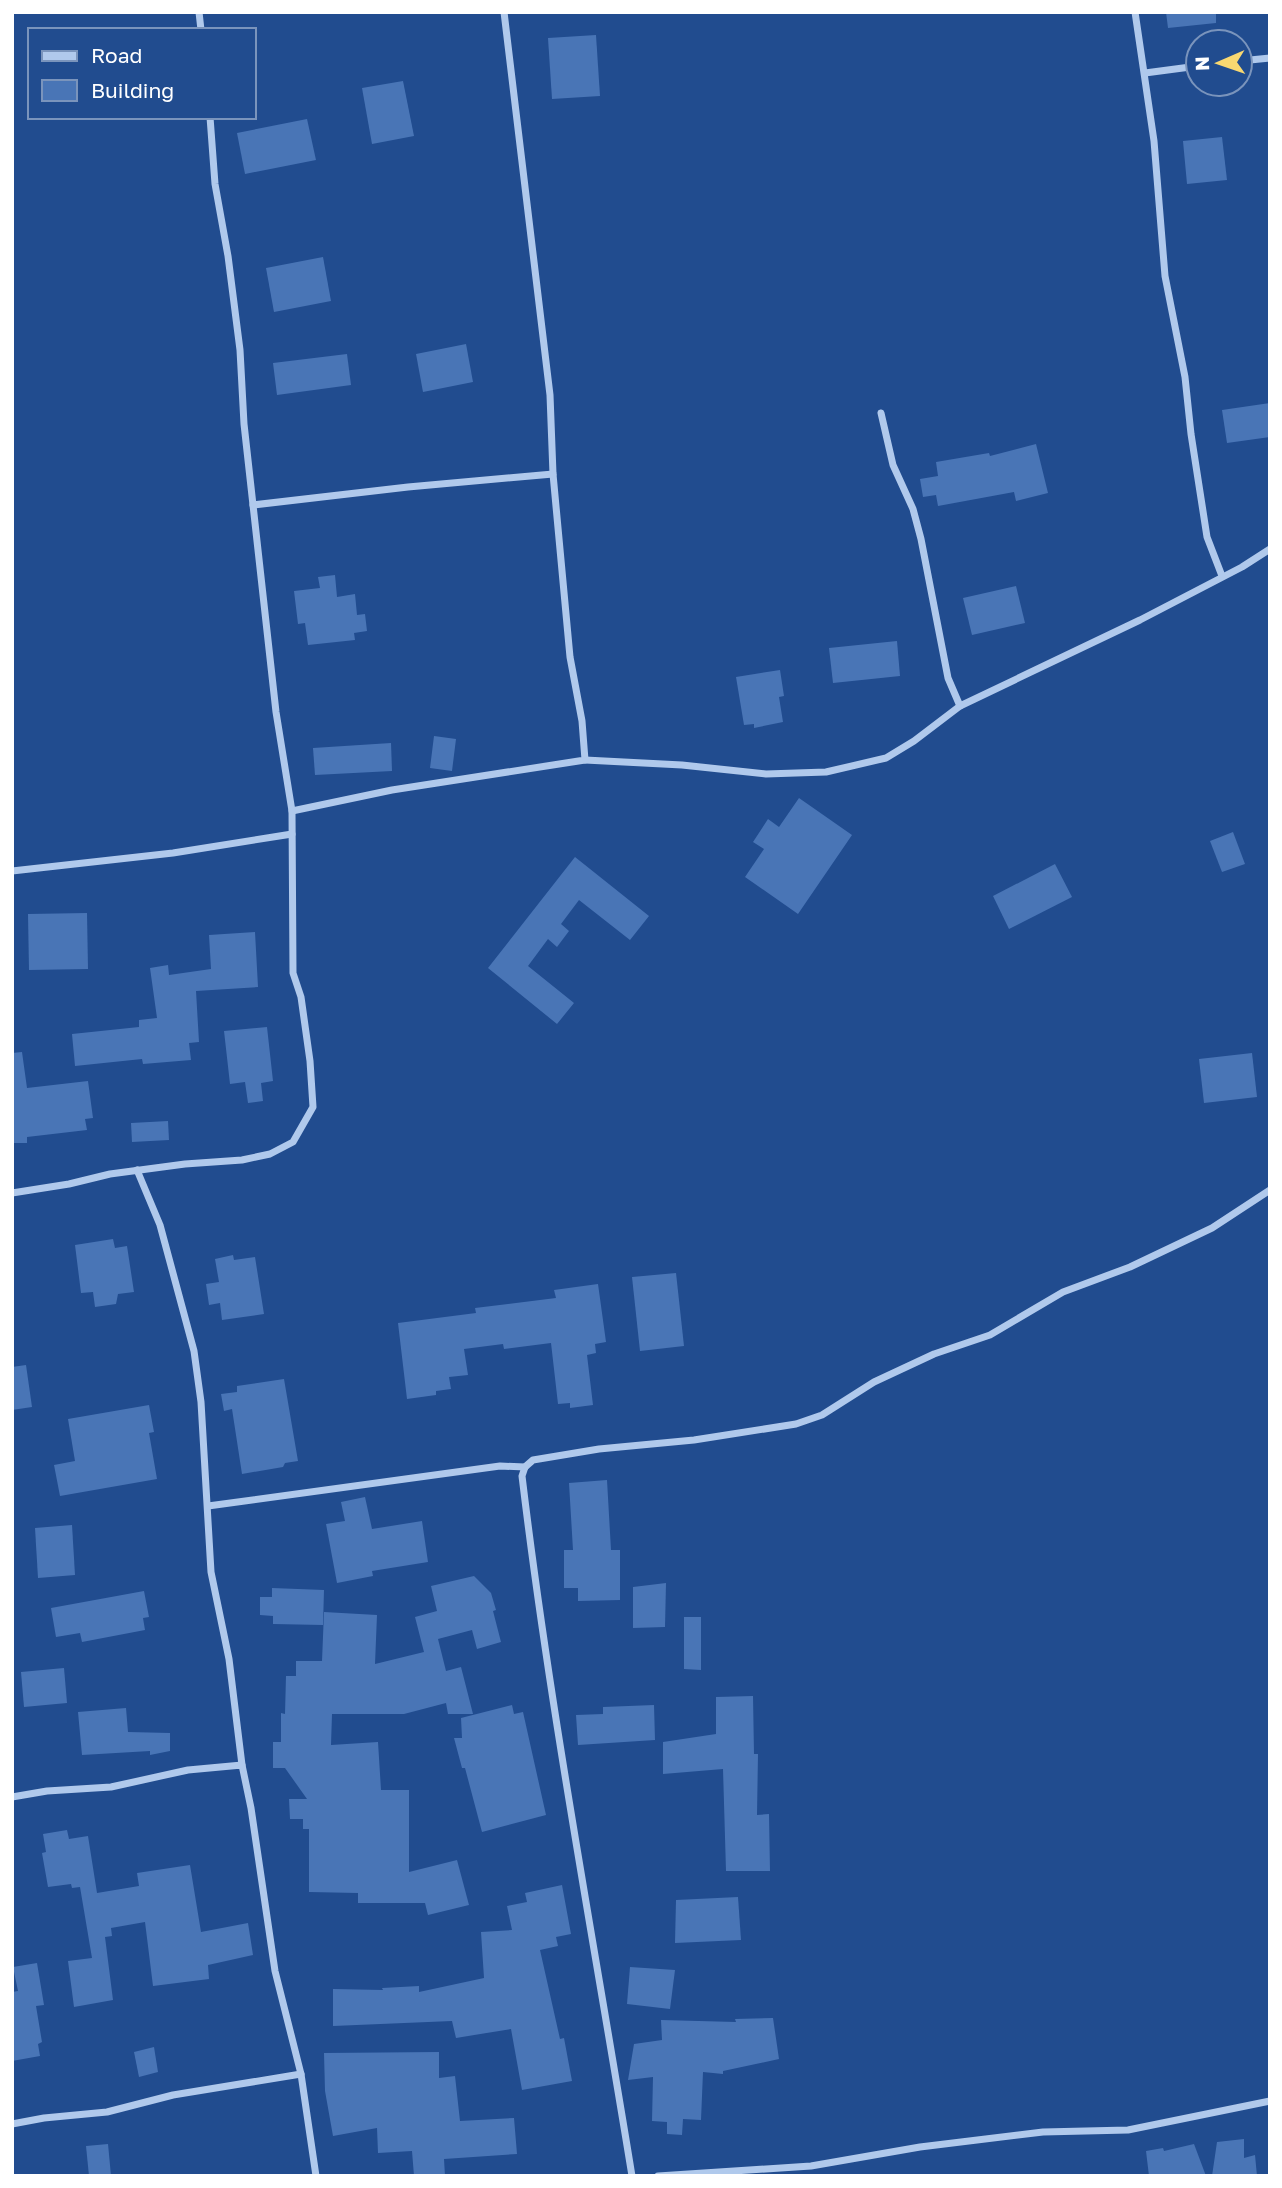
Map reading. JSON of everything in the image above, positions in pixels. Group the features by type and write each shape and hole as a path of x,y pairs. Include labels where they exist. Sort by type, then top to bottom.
{"street":[{"path":"504,12 550,395 553,474 570,657 582,721 585,760"},
{"path":"1135,12 1154,141 1165,276 1185,377 1207,537 1222,576"},
{"path":"1145,73 1184,68"},
{"path":"12,1193 137,1170 242,1160 270,1154 293,1142 313,1107 310,1060 301,997 293,973 292,811 276,712 244,424 240,350 229,256 215,184 210,119"},
{"path":"881,413 893,465 916,519 948,678 960,706"},
{"path":"253,505 553,474"},
{"path":"292,811 392,790 585,760 682,765 766,774 826,772 886,758 914,741 960,706 1140,620 1242,567 1270,549"},
{"path":"12,871 173,853 292,834"},
{"path":"137,1170 160,1225 194,1350 201,1402 208,1506 206,1525 211,1572 229,1660 242,1765 275,1971 301,2074 316,2176"},
{"path":"632,2176 560,1753 522,1476 525,1467 533,1460 599,1448 694,1440 796,1424 822,1415 874,1382 934,1354 990,1335 1063,1292 1129,1267 1212,1228 1270,1190"},
{"path":"208,1506 500,1466 525,1467"},
{"path":"12,1797 47,1791 111,1787 188,1769 242,1765"},
{"path":"12,2124 107,2112 173,2095 301,2074"},
{"path":"659,2176 767,2171 811,2166 920,2147 1043,2132 1128,2130 1270,2101"}],"building":[{"path":"1166,12 1216,12 1216,23 1168,28"},
{"path":"596,35 600,96 552,99 548,38"},
{"path":"403,81 414,136 372,144 362,88"},
{"path":"307,119 316,160 245,174 237,133"},
{"path":"1222,137 1227,180 1187,184 1183,141"},
{"path":"323,257 331,301 274,312 266,268"},
{"path":"466,344 473,382 423,392 416,354"},
{"path":"347,354 351,385 277,395 273,363"},
{"path":"1270,403 1270,437 1227,443 1222,410"},
{"path":"1036,444 1048,493 1016,501 1014,492 938,506 936,495 923,497 920,479 938,476 936,462 989,453 990,456"},
{"path":"335,575 337,597 355,594 357,615 365,614 367,631 354,633 355,640 308,645 305,623 298,624 294,591 320,588 318,577"},
{"path":"1016,586 1025,623 972,635 963,598"},
{"path":"897,641 900,676 833,683 829,648"},
{"path":"780,670 784,696 779,697 783,722 754,728 754,724 744,725 736,677"},
{"path":"434,736 456,739 452,771 430,768"},
{"path":"391,743 392,771 315,775 313,748"},
{"path":"799,798 852,835 798,914 745,877 764,849 753,842 768,819 779,827"},
{"path":"1233,832 1245,864 1222,872 1210,841"},
{"path":"575,857 649,916 630,940 579,900 561,924 569,931 557,947 548,939 528,966 574,1003 557,1024 488,968"},
{"path":"1055,864 1072,897 1009,929 993,896"},
{"path":"87,913 88,969 29,970 28,914"},
{"path":"255,932 258,987 196,991 199,1042 189,1043 191,1060 143,1064 142,1059 75,1066 72,1034 139,1027 139,1020 157,1018 150,968 168,965 169,975 211,969 209,935"},
{"path":"267,1027 273,1081 261,1083 263,1101 248,1103 245,1082 230,1084 224,1031"},
{"path":"22,1052 27,1088 88,1081 93,1118 85,1119 87,1130 27,1137 27,1143 12,1143 12,1053"},
{"path":"1252,1053 1257,1097 1204,1103 1199,1059"},
{"path":"168,1121 169,1140 132,1142 131,1123"},
{"path":"113,1239 115,1248 127,1246 134,1292 118,1294 116,1304 95,1307 93,1292 81,1293 75,1245"},
{"path":"233,1255 234,1260 255,1257 264,1314 222,1320 220,1303 209,1305 206,1284 219,1282 215,1259"},
{"path":"676,1273 684,1346 640,1351 632,1277"},
{"path":"598,1284 606,1342 595,1344 596,1353 587,1355 593,1405 570,1408 570,1403 558,1404 551,1343 504,1349 503,1344 464,1349 468,1375 449,1377 451,1389 436,1391 436,1395 407,1399 398,1323 476,1313 475,1308 556,1298 554,1290"},
{"path":"26,1365 32,1407 12,1410 12,1367"},
{"path":"284,1379 298,1461 285,1463 283,1467 242,1474 232,1409 224,1411 221,1394 237,1392 237,1386"},
{"path":"149,1405 154,1432 149,1433 157,1479 60,1496 54,1465 75,1461 68,1419"},
{"path":"607,1480 611,1550 620,1550 620,1600 578,1601 578,1588 564,1588 564,1550 573,1550 569,1483"},
{"path":"365,1497 372,1529 422,1521 428,1562 372,1571 373,1576 337,1583 326,1524 345,1521 341,1502"},
{"path":"72,1525 75,1575 38,1578 35,1528"},
{"path":"474,1576 491,1593 501,1642 477,1649 472,1630 438,1639 446,1671 461,1667 473,1714 448,1714 446,1703 404,1714 332,1714 331,1745 378,1742 381,1790 409,1790 409,1872 457,1860 469,1905 428,1915 425,1903 358,1903 358,1893 309,1892 309,1829 303,1829 303,1819 290,1819 289,1799 307,1799 285,1768 273,1768 273,1742 281,1742 281,1713 285,1714 286,1676 296,1676 296,1661 322,1661 324,1612 377,1615 375,1664 424,1652 415,1617 437,1611 431,1586"},
{"path":"666,1583 665,1627 633,1628 633,1587"},
{"path":"272,1588 324,1590 323,1625 273,1624 273,1616 260,1615 260,1597 272,1597"},
{"path":"144,1591 149,1617 143,1618 145,1630 82,1642 80,1633 56,1637 51,1608"},
{"path":"684,1617 701,1617 701,1670 684,1669"},
{"path":"64,1668 67,1703 24,1707 21,1672"},
{"path":"753,1696 754,1754 758,1754 757,1815 769,1814 770,1871 726,1871 723,1769 663,1774 663,1742 716,1734 716,1697"},
{"path":"512,1705 514,1714 523,1712 546,1815 482,1832 454,1738 462,1738 461,1718"},
{"path":"654,1705 655,1740 578,1745 576,1715 603,1714 603,1707"},
{"path":"126,1708 128,1732 170,1733 170,1751 150,1755 150,1751 82,1755 78,1712"},
{"path":"67,1830 69,1839 88,1836 97,1893 139,1886 137,1873 190,1865 201,1932 248,1923 253,1955 208,1965 209,1979 153,1986 145,1922 111,1928 112,1936 105,1937 113,2000 74,2007 68,1961 92,1958 80,1887 72,1888 71,1884 48,1887 42,1853 46,1852 43,1834"},
{"path":"562,1885 571,1934 556,1937 558,1946 540,1950 560,2039 564,2038 572,2081 522,2090 511,2029 456,2038 452,2021 333,2026 333,1989 383,1990 382,1988 419,1986 419,1992 484,1978 481,1932 512,1930 507,1906 527,1902 525,1893"},
{"path":"738,1897 741,1940 675,1943 676,1900"},
{"path":"37,1963 44,2005 36,2006 42,2042 38,2044 40,2056 12,2061 12,1992 18,1991 13,1967"},
{"path":"630,1967 675,1970 670,2009 627,2004"},
{"path":"773,2018 779,2059 723,2071 723,2074 703,2072 701,2120 683,2119 682,2135 667,2134 667,2122 652,2121 653,2077 628,2080 634,2044 662,2040 661,2020 736,2022 735,2019"},
{"path":"154,2047 158,2072 139,2077 134,2052"},
{"path":"439,2052 439,2078 455,2076 460,2121 514,2118 517,2154 444,2159 445,2176 414,2176 412,2151 378,2153 377,2128 333,2136 325,2091 324,2053"},
{"path":"1244,2139 1244,2158 1255,2155 1257,2176 1212,2176 1217,2142"},
{"path":"108,2144 111,2176 89,2176 86,2146"},
{"path":"1194,2144 1206,2176 1149,2176 1146,2151 1163,2148 1164,2151"}]}
